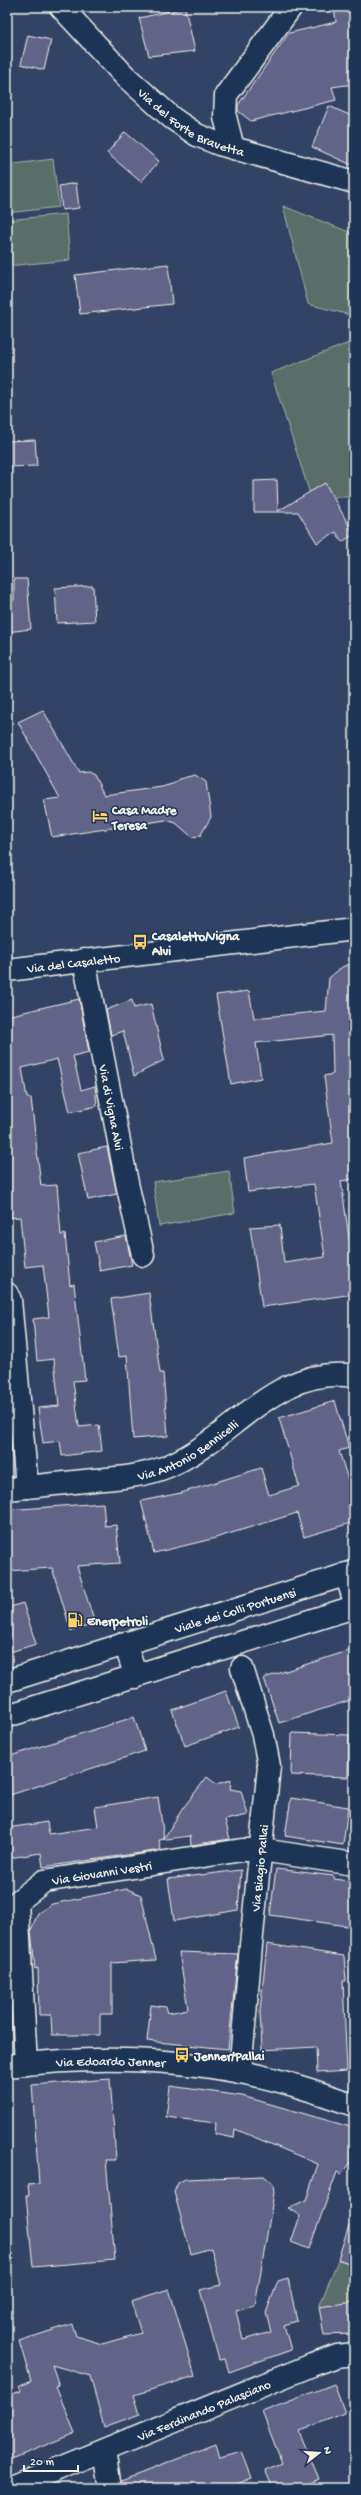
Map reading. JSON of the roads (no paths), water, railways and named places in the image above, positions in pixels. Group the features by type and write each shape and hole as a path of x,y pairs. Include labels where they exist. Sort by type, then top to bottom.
{"street":[{"name":"Via del Forte Bravetta","path":"61,7 125,76 175,121 202,138 354,182"},
{"path":"233,148 225,117 226,96 292,7"},
{"name":"Via del Casaletto","path":"7,970 354,929"},
{"name":"Via di Vigna Alvi","path":"84,960 127,1183 143,1255"},
{"path":"7,1294 10,1300 17,1488"},
{"name":"Via Antonio Bennicelli","path":"17,1488 133,1476 164,1468 190,1455 280,1390 306,1379 319,1376 354,1376"},
{"name":"Viale dei Colli Portuensi","path":"7,1681 350,1573 354,1599"},
{"path":"7,1716 136,1677 354,1607"},
{"path":"125,1643 136,1677"},
{"name":"Via Biagio Pallai","path":"240,2072 269,1766 263,1735 242,1668"},
{"name":"Via Giovanni Vestri","path":"16,2065 17,1902 44,1881 227,1851 261,1850 354,1864"},
{"name":"Via Edoardo Jenner","path":"16,2065 112,2061 155,2062 240,2072 324,2095 354,2105"},
{"name":"Via Ferdinando Palasciano","path":"10,2488 312,2365 337,2356 354,2354"},
{"path":"104,2451 110,2488"}],"place":[{"name":"Casa Madre Teresa","path":"100,816"},
{"name":"Casaletto/Vigna Alvi","path":"140,942"},
{"name":"Enerpetroli","path":"75,1620"},
{"name":"Jenner/Pallai","path":"182,2055"}]}
